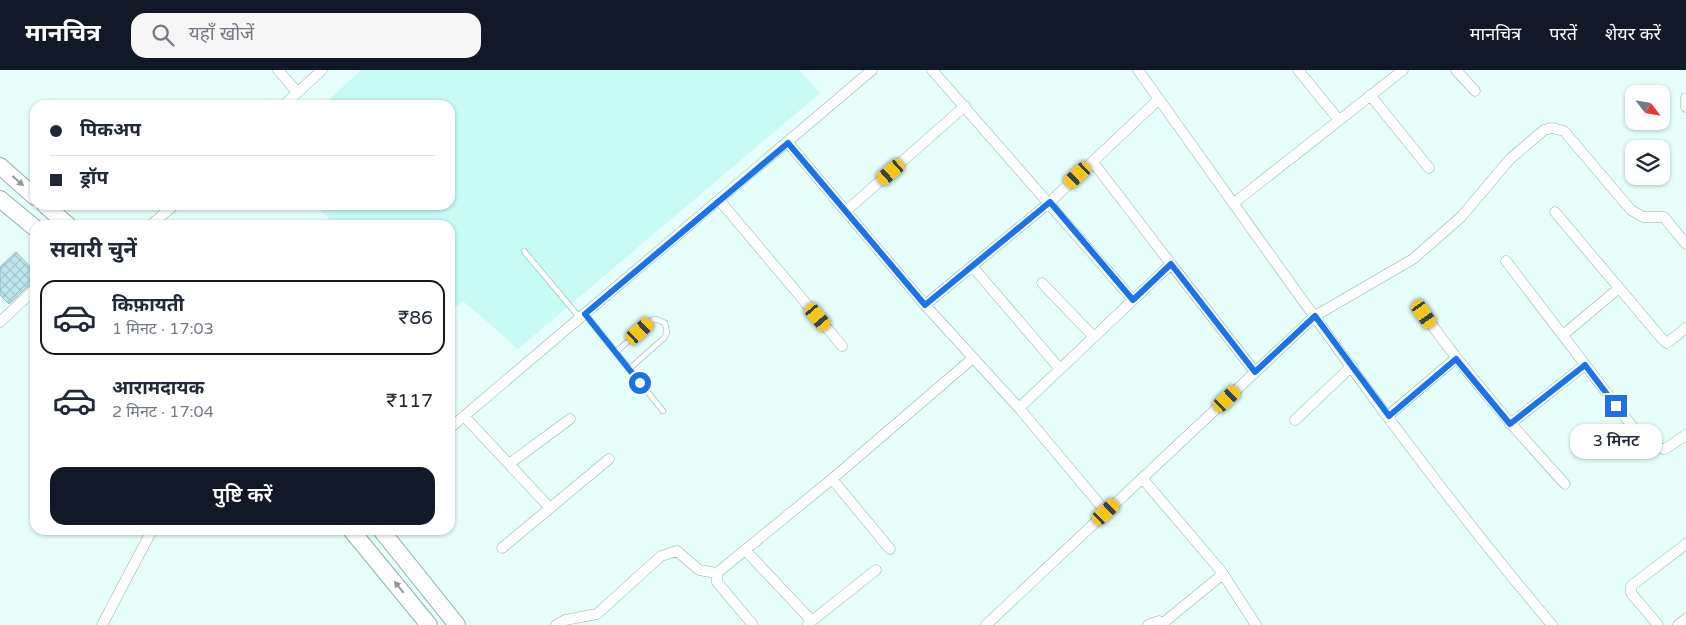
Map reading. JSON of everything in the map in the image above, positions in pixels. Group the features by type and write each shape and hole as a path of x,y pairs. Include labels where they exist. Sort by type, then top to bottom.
{"main road":[{"path":"0,166 30,192"},
{"path":"1,203 30,224"},
{"path":"51,210 62,220"},
{"path":"355,535 429,625"},
{"path":"385,535 457,625"}],"street":[{"path":"278,70 298,92"},
{"path":"289,100 322,70"},
{"path":"455,424 720,201 872,70"},
{"path":"932,70 1050,202 1133,300"},
{"path":"1138,70 1389,416 1491,552 1552,625"},
{"path":"1298,70 1339,120"},
{"path":"1234,203 1403,70"},
{"path":"1456,70 1475,90"},
{"path":"1370,95 1428,168"},
{"path":"1686,98 1686,107"},
{"path":"925,305 1050,202 1159,99"},
{"path":"846,211 965,106"},
{"path":"986,625 1315,316 1413,259 1461,217 1510,159 1544,130 1552,128 1564,132 1631,210 1643,216 1664,217 1686,244"},
{"path":"788,143 925,305 1019,408 1106,512"},
{"path":"1093,162 1255,372"},
{"path":"720,201 842,346"},
{"path":"157,220 168,210"},
{"path":"1555,212 1663,340 1671,341 1686,328"},
{"path":"1506,261 1648,447 1665,449 1686,435"},
{"path":"1019,408 1171,264"},
{"path":"972,266 1060,369"},
{"path":"1042,282 1094,337"},
{"path":"1563,335 1619,288"},
{"path":"0,322 30,294"},
{"path":"1424,314 1456,359 1510,424 1565,484"},
{"path":"556,625 565,620 597,614 661,556 677,551 699,570 717,573 832,479 973,358"},
{"path":"1389,416 1456,359"},
{"path":"1510,424 1585,365"},
{"path":"1295,420 1352,366"},
{"path":"464,416 550,508"},
{"path":"509,464 570,419"},
{"path":"502,548 609,459"},
{"path":"1142,478 1224,574 1256,625"},
{"path":"832,479 890,549"},
{"path":"102,625 149,535"},
{"path":"1658,625 1631,593 1631,586 1686,544"},
{"path":"745,550 810,623 876,570"},
{"path":"717,573 717,582 752,625"},
{"path":"1148,625 1154,621 1164,624 1224,574"},
{"path":"1678,625 1686,619"}],"lane":[{"path":"524,251 616,352 663,411"},
{"path":"616,352 652,320 656,319 664,323 667,333 664,338 629,369"}],"shaded area":[{"path":"361,70 799,70 820,93 518,349 463,301 455,308 455,220 330,220 320,210 455,210 455,100 328,100"}],"building":[{"path":"16,252 30,267 30,285 9,304 0,295 0,267"}],"route":[{"path":"640,383 585,314 788,143 925,305 1050,202 1133,300 1171,264 1255,372 1315,316 1389,416 1456,359 1510,424 1585,365 1616,406"}]}
